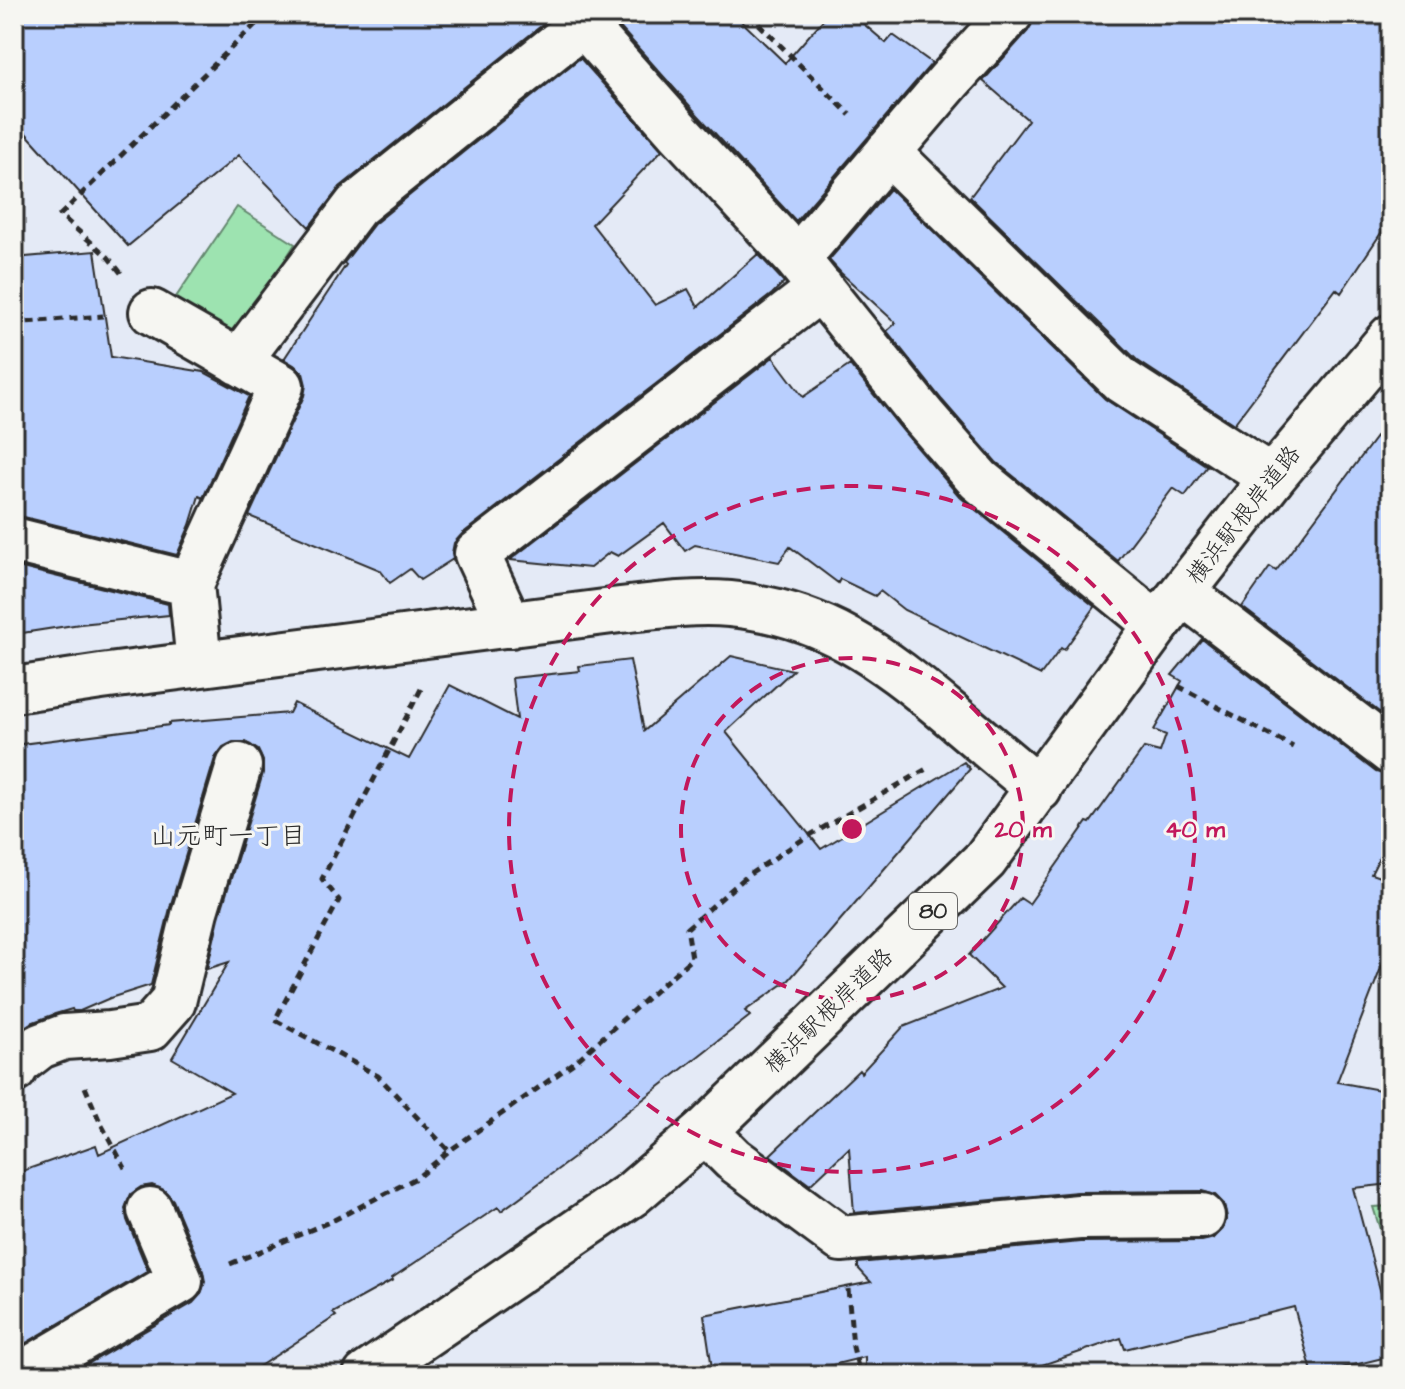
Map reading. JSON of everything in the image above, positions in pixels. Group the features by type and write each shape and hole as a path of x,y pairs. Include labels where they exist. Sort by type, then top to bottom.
{"street":[{"path":"510,625 477,554 809,273 888,152 1010,14"},
{"path":"238,362 356,206 583,24 809,273 923,416 979,480 1170,609 1391,752"},
{"path":"888,152 1122,381 1272,478"},
{"path":"152,312 281,386 191,584 199,664"},
{"name":"横浜駅根岸道路","path":"366,1375 632,1194 705,1131 985,860 1170,609 1272,478 1391,337"},
{"path":"14,540 191,584"},
{"path":"14,690 620,610 702,603 731,604 793,615 836,632 869,651 909,679 1039,789"},
{"path":"14,1070 18,1063 40,1046 64,1037 150,1028 173,1002 195,911 239,766"},
{"path":"705,1131 733,1159 841,1239 1079,1217 1202,1216"},
{"path":"20,1375 180,1281 150,1210"}],"path":[{"path":"152,312 108,257 60,215 266,14"},
{"path":"749,14 888,152"},
{"path":"14,325 152,312"},
{"path":"437,634 425,681 322,879 339,900 275,1020 378,1076 449,1151"},
{"path":"1131,661 1294,748"},
{"path":"180,1281 210,1272 334,1220 418,1177 449,1151 575,1062 692,958 687,928 747,876 805,838 979,739"},
{"path":"64,1037 100,1122 150,1210"},
{"path":"847,1277 853,1347 860,1375"}],"green space":[{"path":"237,207 295,244 236,337 174,300"},
{"path":"1391,1206 1391,1264 1373,1207"}],"building":[{"path":"14,14 556,14 340,187 309,227 239,155 128,246 14,120"},
{"path":"608,14 734,14 785,63 828,14 852,14 886,43 893,35 932,63 796,221"},
{"path":"1037,14 1391,14 1391,218 1341,293 1336,289 1234,424 1138,361 970,197 1028,120 983,81 1028,31"},
{"path":"580,58 662,150 592,224 655,305 688,289 698,307 758,254 784,282 462,534 454,543 453,559 420,580 410,569 390,583 380,570 249,516 304,396 306,385 303,373 284,359 346,265 344,263 374,224"},
{"path":"890,189 1105,399 1207,466 1185,496 1173,488 1118,561 996,462 887,331 896,323 829,260"},
{"path":"95,251 111,357 204,372 249,396 203,498 199,496 177,555 14,516 14,258"},
{"path":"773,357 803,397 850,365 960,497 1095,607 1064,650 1061,648 1041,675 904,610 880,591 875,596 840,579 838,583 790,547 779,562 695,545 685,551 664,523 618,556 610,552 590,568 510,560"},
{"path":"1391,417 1391,721 1242,607 1270,567 1276,571"},
{"path":"14,566 168,604 169,615 22,633"},
{"path":"1202,639 1376,772 1391,776 1391,834 1371,874 1391,881 1391,942 1337,1082 1391,1092 1391,1184 1353,1188 1391,1331 1391,1356 1313,1375 1294,1307 1125,1349 1121,1338 1013,1375 885,1375 883,1365 865,1368 865,1357 791,1375 713,1375 704,1315 871,1282 858,1268 858,1263 1080,1242 1202,1241 1214,1238 1223,1229 1227,1217 1224,1204 1215,1195 1202,1191 1077,1192 854,1213 849,1148 810,1185 770,1155 859,1070 861,1073 903,1027 1002,988 969,955 1020,898 1029,904 1144,748 1160,752 1166,735 1154,730 1182,681 1172,675"},
{"path":"731,656 793,670 726,732 821,849 964,762 970,769 789,980 745,1011 750,1016 614,1122 576,1156 501,1211 498,1207 393,1280 333,1313 336,1316 246,1375 69,1375 193,1303 201,1294 205,1282 203,1271 173,1200 164,1190 152,1185 141,1187 131,1194 125,1208 148,1271 14,1350 14,1174 96,1145 99,1154 232,1093 172,1058 229,962 207,969 219,918 263,773 263,761 258,750 245,742 233,742 223,747 215,758 171,904 151,985 80,1011 72,1009 55,1014 31,1023 14,1034 14,745 169,723 289,713 294,703 409,759 450,685 517,719 512,678 580,671 579,666 630,660 644,731"}],"district":[{"name":"山元町一丁目","path":"228,836"}]}
